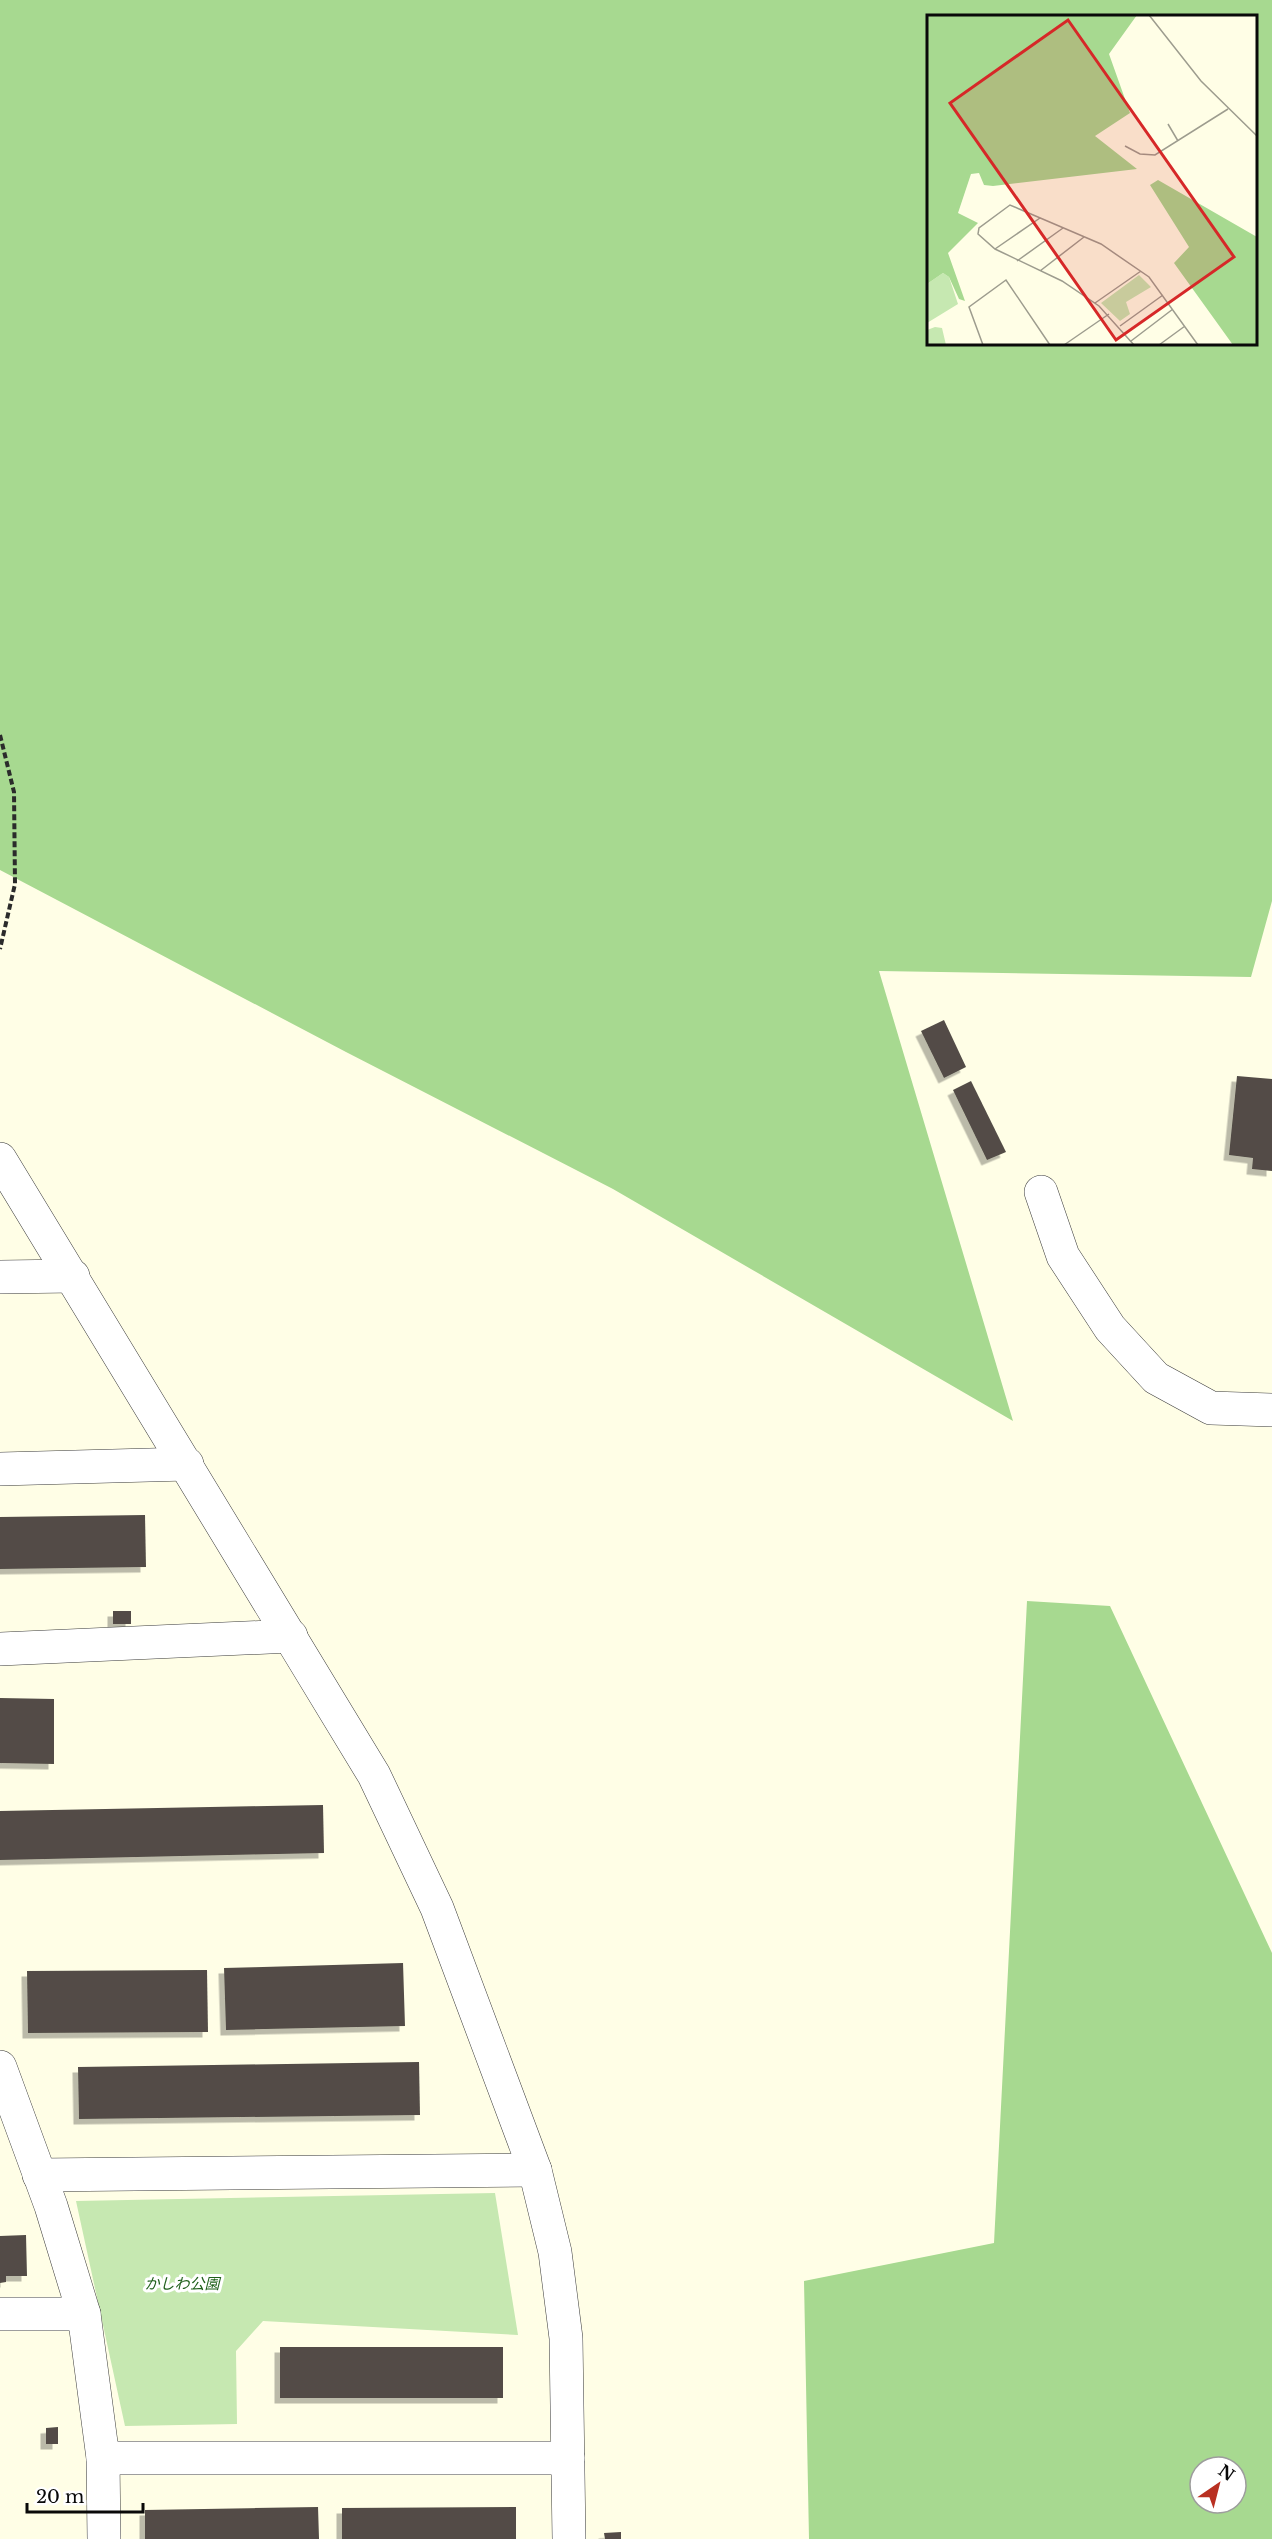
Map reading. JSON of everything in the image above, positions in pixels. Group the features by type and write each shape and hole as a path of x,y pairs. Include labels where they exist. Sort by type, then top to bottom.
{"street":[{"path":"0,1159 374,1774 437,1908 535,2170 555,2252 566,2338 569,2539"},
{"path":"1041,1192 1063,1256 1110,1328 1156,1378 1211,1408 1272,1410"},
{"path":"0,1277 73,1276"},
{"path":"0,1469 187,1464"},
{"path":"0,1649 291,1636"},
{"path":"0,2067 39,2175 84,2314 102,2458 104,2539"},
{"path":"39,2175 535,2170"},
{"path":"0,2314 84,2314"},
{"path":"102,2458 568,2458"}],"path":[{"path":"0,735 14,792 15,884 0,950"}],"green space":[{"path":"0,0 1272,0 1272,901 1251,977 879,971 1013,1421 613,1189 0,870"},
{"path":"1027,1601 1110,1606 1272,1953 1272,2539 809,2539 804,2281 994,2243"},
{"name":"かしわ公園","path":"495,2193 518,2335 263,2321 236,2351 237,2424 125,2426 76,2201"}],"building":[{"path":"944,1020 966,1067 944,1078 921,1031"},
{"path":"1237,1076 1272,1079 1272,1171 1252,1169 1253,1158 1229,1155"},
{"path":"971,1081 1006,1152 987,1160 953,1090"},
{"path":"145,1515 146,1567 0,1569 0,1517"},
{"path":"113,1611 131,1611 131,1624 113,1624"},
{"path":"0,1698 54,1699 54,1764 0,1763"},
{"path":"323,1805 324,1853 0,1860 0,1811"},
{"path":"403,1963 405,2026 226,2030 224,1968"},
{"path":"207,1970 208,2032 28,2033 27,1971"},
{"path":"419,2062 420,2115 79,2119 78,2067"},
{"path":"26,2235 27,2276 6,2276 6,2282 0,2283 0,2236"},
{"path":"280,2347 503,2347 503,2398 280,2398"},
{"path":"58,2427 58,2444 46,2444 46,2428"},
{"path":"318,2507 319,2539 145,2539 145,2510"},
{"path":"516,2507 516,2539 342,2539 342,2508"},
{"path":"621,2532 621,2539 605,2539 604,2533"}]}
